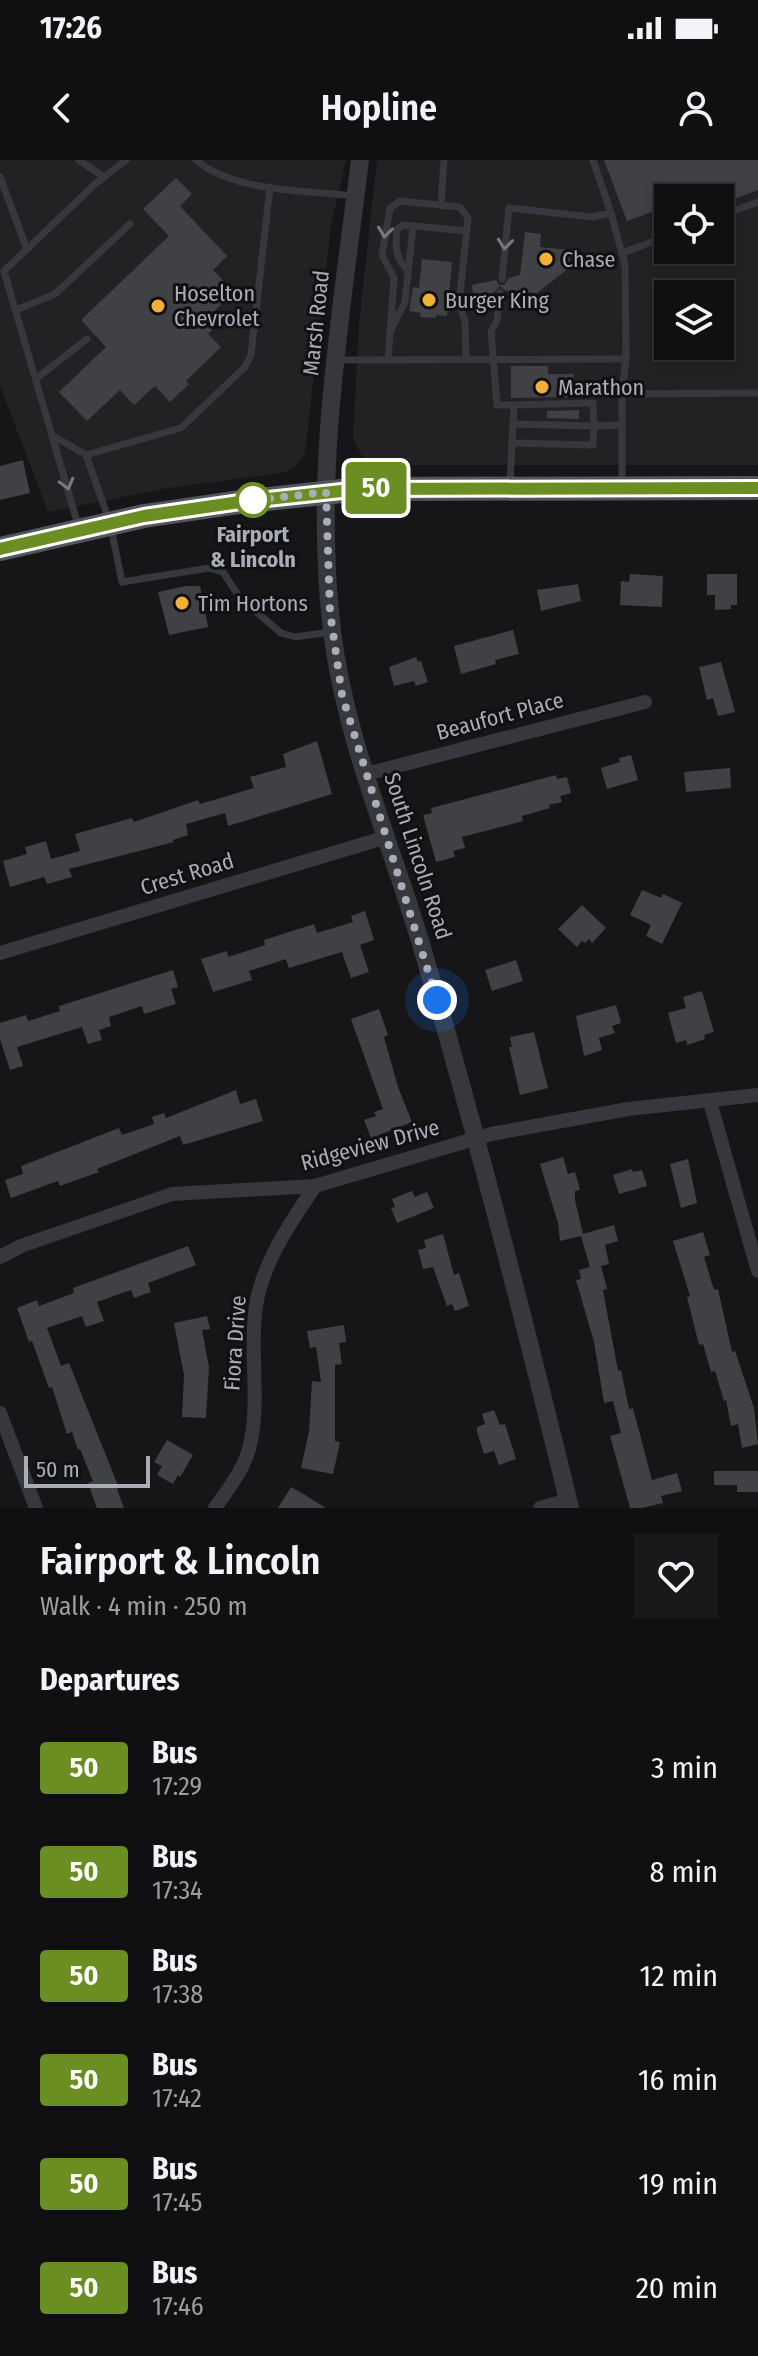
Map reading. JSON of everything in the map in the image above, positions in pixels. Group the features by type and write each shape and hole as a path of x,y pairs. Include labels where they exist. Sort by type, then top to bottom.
{"main road":[{"path":"0,549 110,523 240,502 360,489 758,488"}],"street":[{"name":"Marsh Road","path":"326,492 326,451 360,160"},
{"name":"South Lincoln Road","path":"326,492 332,632 342,695 425,959 521,1308 569,1504"},
{"name":"Beaufort Place","path":"366,774 645,702"},
{"name":"Crest Road","path":"0,953 387,837"},
{"name":"Ridgeview Drive","path":"0,1257 21,1246 172,1194 315,1186 475,1139 628,1109 758,1095"},
{"path":"710,1102 758,1271"},
{"name":"Fiora Drive","path":"215,1508 236,1477 249,1448 258,1297 267,1266 282,1236 315,1186"},
{"path":"0,1413 36,1508"},
{"path":"540,1508 569,1504"}],"lane":[{"path":"79,160 104,177"},
{"path":"80,530 55,437 2,267 27,249 126,160"},
{"path":"196,160 233,181 356,196"},
{"path":"441,205 444,160"},
{"path":"593,160 625,265 622,487"},
{"path":"0,177 27,249"},
{"path":"86,455 181,428 245,367 251,355 270,187"},
{"path":"388,360 394,278 382,255 386,220 390,208 400,201 460,207 468,218 459,304 465,321 466,359"},
{"path":"734,211 758,202"},
{"path":"502,279 509,208 592,217 611,213"},
{"path":"16,310 55,294 130,224"},
{"path":"408,271 395,252 397,229 403,225 467,231"},
{"path":"389,334 405,302 413,226"},
{"path":"622,253 654,241"},
{"path":"500,292 497,321 491,331 497,405 593,403 593,445 512,443"},
{"path":"37,378 87,339"},
{"path":"336,360 626,359"},
{"path":"622,394 758,393"},
{"path":"510,489 514,405"},
{"path":"513,424 621,425"},
{"path":"55,437 86,455 110,523 122,582 209,568 223,572 240,598 281,633 295,637 332,632"}],"shaded area":[{"path":"0,160 346,160 331,226 305,453 296,467 283,473 168,488 48,512 0,386"},
{"path":"377,160 758,160 758,465 379,465 362,456 353,439 359,324"}],"building":[{"path":"604,160 758,160 758,190 734,199 734,184 654,184 654,211 627,221"},
{"name":"Hoselton Chevrolet","path":"176,178 192,194 180,206 227,256 213,270 234,292 204,321 212,330 208,334 221,347 186,381 189,384 170,402 155,386 134,405 120,390 87,421 59,392 106,347 81,320 169,236 143,209"},
{"name":"Chase","path":"525,232 541,234 540,247 570,250 569,268 537,293 506,291 500,286 493,293 473,295 472,285 496,280 499,285 504,285 509,278 520,275"},
{"name":"Burger King","path":"422,259 452,262 447,316 420,317 421,313 409,311 413,287 419,288"},
{"name":"Marathon","path":"511,366 548,366 548,374 574,374 574,397 511,398"},
{"path":"579,410 579,419 547,418 547,411"},
{"path":"23,460 30,493 0,500 0,466"},
{"path":"630,574 663,576 662,607 620,605 621,581 629,582"},
{"path":"707,574 737,574 737,605 731,605 731,609 715,610 715,595 707,595"},
{"path":"578,584 581,601 541,611 537,590"},
{"name":"Tim Hortons","path":"200,586 208,627 169,635 158,592"},
{"path":"513,630 519,654 461,674 454,646"},
{"path":"416,657 418,662 421,661 428,682 416,686 414,681 394,686 389,667"},
{"path":"721,662 735,712 718,716 713,698 707,700 699,667"},
{"path":"317,741 332,794 228,826 225,813 186,824 188,835 174,842 69,869 72,877 47,884 44,877 10,887 3,861 27,854 25,847 46,841 51,859 80,851 75,834 132,818 134,822 198,800 200,804 254,788 250,777 286,767 283,754"},
{"path":"631,755 638,780 607,789 601,768"},
{"path":"730,768 731,788 686,792 684,772"},
{"path":"556,775 557,779 567,777 571,793 560,796 562,802 522,816 523,821 462,837 465,848 453,851 455,857 436,862 423,815 432,813 431,808"},
{"path":"642,890 661,898 663,894 682,903 662,944 646,936 651,925 630,915"},
{"path":"582,905 606,928 592,943 589,939 577,947 558,929"},
{"path":"365,911 374,940 360,945 369,972 351,978 342,952 289,968 286,959 249,971 252,980 213,992 201,959 227,951 228,957 265,945 264,940 314,924 317,933 353,922 351,916"},
{"path":"516,960 523,981 492,991 485,970"},
{"path":"173,970 178,987 171,989 176,1004 144,1014 142,1006 109,1017 111,1026 99,1030 102,1040 88,1044 82,1027 17,1047 23,1066 10,1070 0,1039 0,1023 26,1015 28,1021 60,1011 59,1006"},
{"path":"702,991 714,1032 704,1035 705,1039 687,1045 686,1040 676,1043 668,1013 686,1008 683,997"},
{"path":"616,1005 621,1023 612,1026 615,1033 599,1038 602,1050 584,1056 576,1016"},
{"path":"379,1009 388,1035 384,1037 398,1087 412,1122 371,1138 364,1120 376,1116 374,1112 383,1109 351,1019"},
{"path":"534,1032 548,1088 520,1095 509,1047 512,1047 510,1037"},
{"path":"236,1090 240,1104 256,1099 263,1121 183,1145 180,1136 97,1169 99,1172 60,1186 58,1181 11,1198 5,1180 23,1174 21,1166 119,1128 122,1135 154,1124 152,1117 164,1113 166,1118"},
{"path":"563,1157 568,1174 575,1172 580,1190 575,1191 575,1200 583,1234 614,1225 618,1241 605,1245 609,1264 601,1266 607,1289 603,1290 618,1371 621,1370 629,1409 633,1408 652,1480 677,1473 682,1491 661,1496 663,1503 630,1508 610,1436 621,1433 613,1401 604,1403 594,1342 576,1280 581,1279 579,1270 590,1267 581,1236 560,1241 558,1223 540,1164"},
{"path":"688,1159 697,1203 681,1208 670,1164"},
{"path":"632,1169 633,1172 642,1170 647,1186 619,1194 613,1175"},
{"path":"412,1191 415,1197 427,1192 434,1208 397,1223 391,1208 395,1207 392,1199"},
{"path":"703,1232 710,1255 704,1257 714,1290 718,1289 732,1352 735,1351 754,1408 758,1444 742,1448 738,1424 731,1426 726,1400 715,1371 711,1372 703,1344 699,1345 687,1297 690,1296 673,1241"},
{"path":"443,1234 454,1275 459,1273 469,1306 455,1311 452,1304 447,1306 433,1267 423,1269 418,1250 426,1248 424,1240"},
{"path":"188,1246 196,1265 148,1283 151,1292 134,1298 131,1290 97,1302 104,1321 86,1327 82,1316 47,1328 61,1366 69,1363 119,1488 124,1508 97,1508 88,1483 93,1481 72,1432 67,1434 52,1387 49,1388 17,1308 37,1300 39,1306 74,1293 73,1288"},
{"path":"207,1316 210,1329 202,1330 209,1367 206,1418 182,1417 184,1375 174,1323"},
{"path":"344,1325 346,1342 339,1343 342,1364 335,1365 335,1441 340,1442 333,1474 301,1468 309,1431 312,1381 321,1382 316,1347 310,1348 307,1331"},
{"path":"494,1410 500,1425 505,1424 516,1459 499,1465 494,1451 484,1454 477,1432 477,1427 485,1424 482,1414"},
{"path":"167,1440 193,1455 173,1484 157,1475 162,1466 154,1462"},
{"path":"714,1471 758,1471 758,1492 737,1492 737,1485 714,1485"},
{"path":"291,1487 305,1495 326,1508 278,1508"}],"bus line":[{"name":"50","path":"0,549 144,516 360,489 758,488"}],"place":[{"name":"Chase","path":"546,259"},
{"name":"Burger King","path":"429,300"},
{"name":"Hoselton Chevrolet","path":"158,306"},
{"name":"Marathon","path":"542,387"},
{"name":"Fairport & Lincoln","path":"253,500"},
{"name":"Tim Hortons","path":"182,603"}],"route":[{"path":"253,500 240,502 326,492 330,612 342,695 437,1000"}]}
